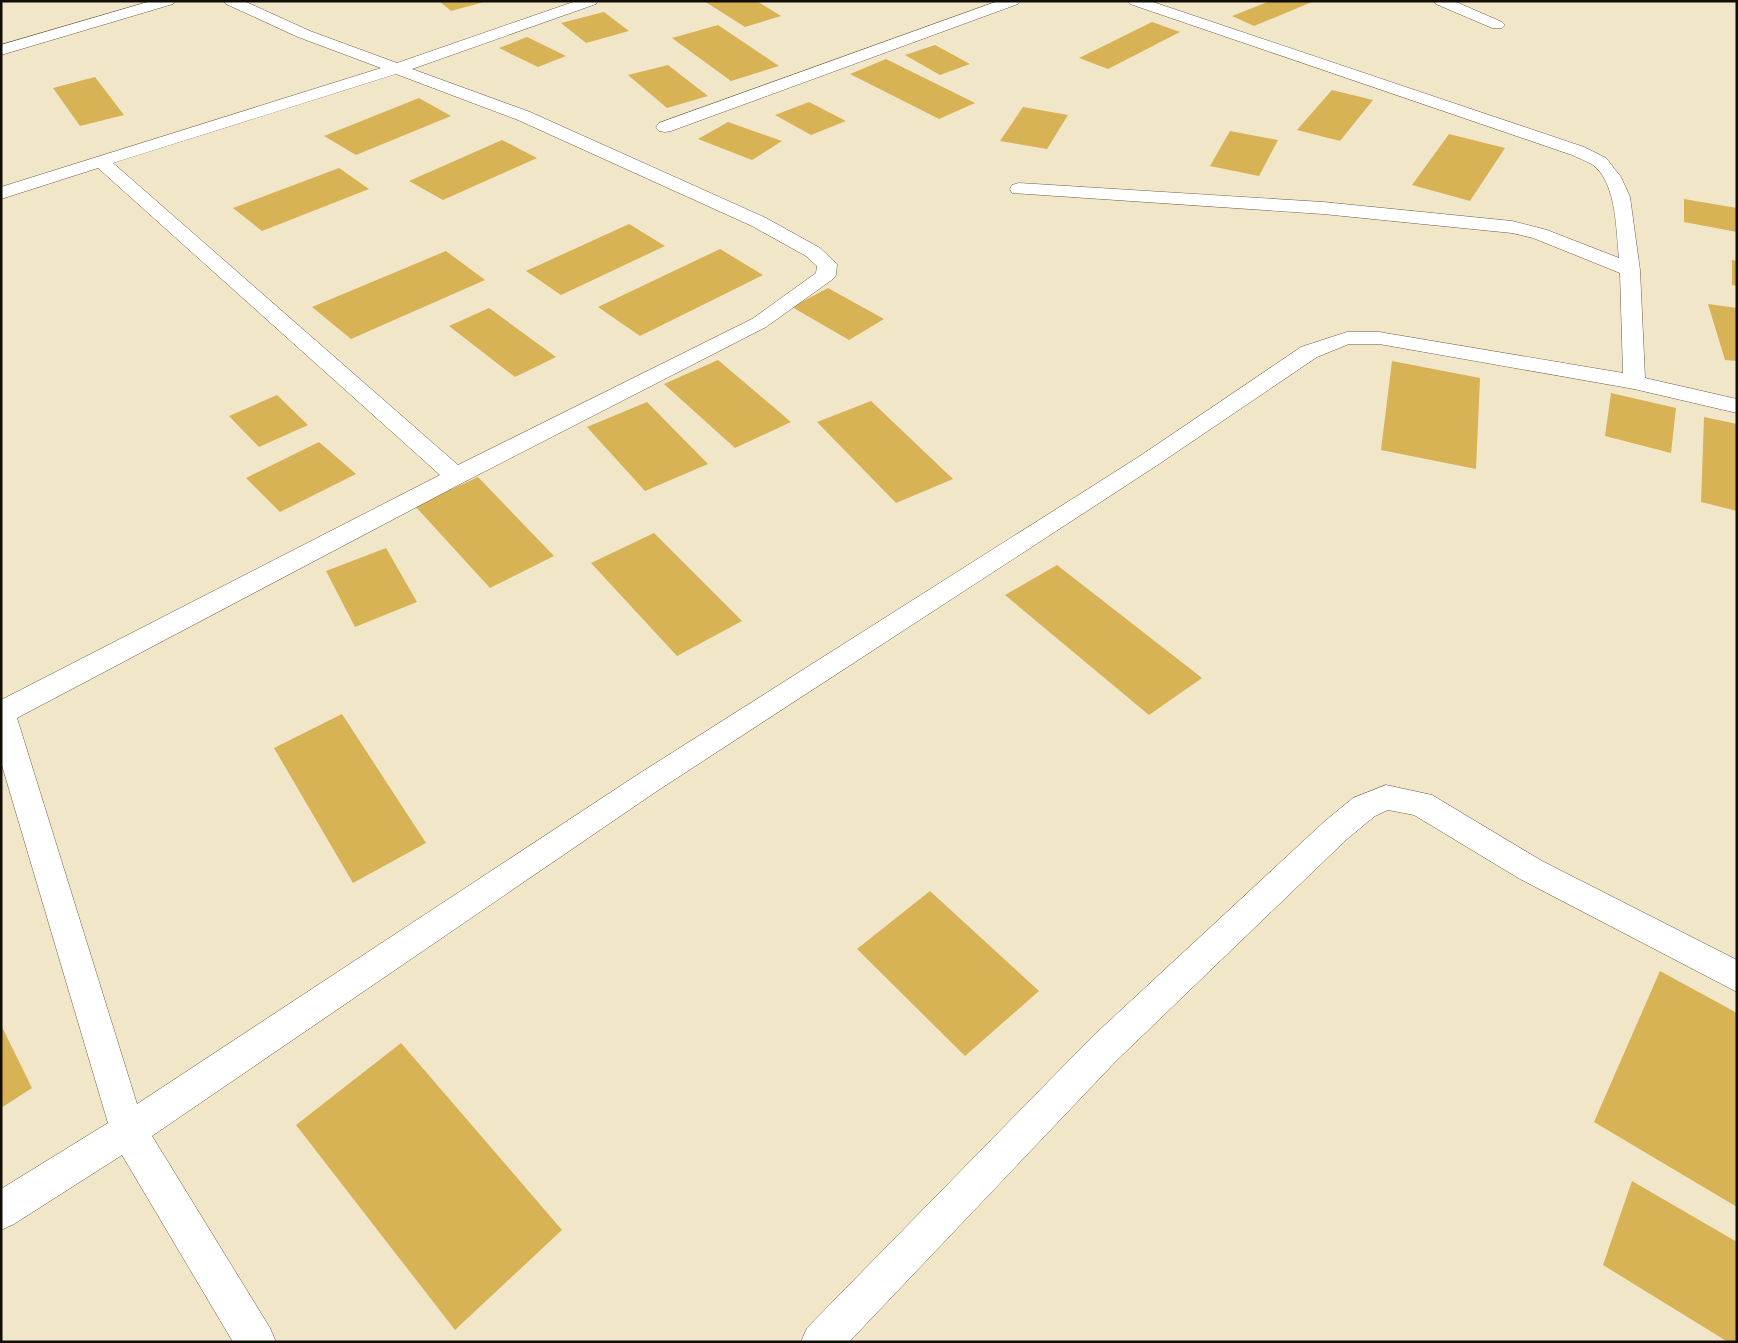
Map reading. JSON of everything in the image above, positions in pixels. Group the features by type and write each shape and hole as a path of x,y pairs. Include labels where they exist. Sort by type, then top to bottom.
{"street":[{"path":"1,50 168,1"},
{"path":"231,1 304,34 524,116 750,218 813,252 827,264 826,275 759,322 456,476 1,713 128,1131 256,1342"},
{"path":"1,193 399,68 591,1"},
{"path":"665,127 1014,1"},
{"path":"1135,1 1578,152 1600,162 1612,177 1621,197 1630,270 1634,382"},
{"path":"1442,1 1497,25"},
{"path":"102,162 456,476"},
{"path":"1019,189 1323,208 1512,227 1540,234 1630,270"},
{"path":"1,1211 128,1131 647,783 1139,467 1309,352 1347,338 1379,338 1634,382 1737,406"},
{"path":"821,1342 1104,1049 1336,830 1364,807 1386,797 1421,804 1531,870 1737,977"}],"building":[{"path":"439,1 483,1 484,2 451,11"},
{"path":"704,1 757,1 781,16 745,27"},
{"path":"1270,1 1312,2 1254,26 1232,16"},
{"path":"604,12 629,31 586,43 561,23"},
{"path":"1152,22 1180,32 1108,69 1079,58"},
{"path":"718,25 779,66 731,81 672,38"},
{"path":"527,37 566,56 538,67 499,48"},
{"path":"935,45 970,64 940,75 905,55"},
{"path":"886,59 975,103 939,119 850,74"},
{"path":"668,65 708,96 667,108 628,75"},
{"path":"95,77 124,115 80,126 53,88"},
{"path":"1332,90 1373,100 1340,141 1297,130"},
{"path":"419,98 451,116 356,155 324,136"},
{"path":"809,102 846,121 811,135 775,115"},
{"path":"1023,107 1068,115 1047,149 1000,141"},
{"path":"728,122 782,141 752,160 698,139"},
{"path":"1230,131 1278,140 1259,176 1210,166"},
{"path":"1449,134 1505,148 1470,201 1412,185"},
{"path":"502,140 537,158 443,200 409,181"},
{"path":"339,168 369,189 262,231 233,208"},
{"path":"1684,199 1737,208 1737,232 1684,222"},
{"path":"629,224 665,246 561,295 526,271"},
{"path":"720,249 763,275 640,336 598,307"},
{"path":"446,251 485,280 351,339 312,307"},
{"path":"1732,260 1737,261 1737,286 1732,285"},
{"path":"828,288 884,319 849,340 792,307"},
{"path":"1708,304 1737,308 1737,361 1725,360"},
{"path":"489,308 556,357 515,377 449,326"},
{"path":"718,360 791,422 735,448 664,384"},
{"path":"1392,361 1480,378 1476,469 1381,450"},
{"path":"1611,393 1676,408 1671,453 1605,436"},
{"path":"277,395 308,425 259,447 229,416"},
{"path":"871,401 953,479 896,503 817,422"},
{"path":"647,402 708,464 645,491 587,427"},
{"path":"1704,417 1737,424 1737,511 1701,502"},
{"path":"319,442 356,474 280,512 246,478"},
{"path":"478,477 554,556 490,588 415,506"},
{"path":"654,533 742,621 677,656 591,563"},
{"path":"386,548 417,602 355,627 326,571"},
{"path":"1057,565 1202,678 1149,715 1005,595"},
{"path":"342,714 426,843 353,883 274,748"},
{"path":"930,891 1039,991 965,1056 857,949"},
{"path":"1660,971 1737,1013 1737,1207 1594,1122"},
{"path":"1,1025 32,1088 1,1108"},
{"path":"401,1043 562,1230 455,1330 296,1125"},
{"path":"1632,1181 1737,1242 1737,1342 1728,1342 1603,1265"}]}
